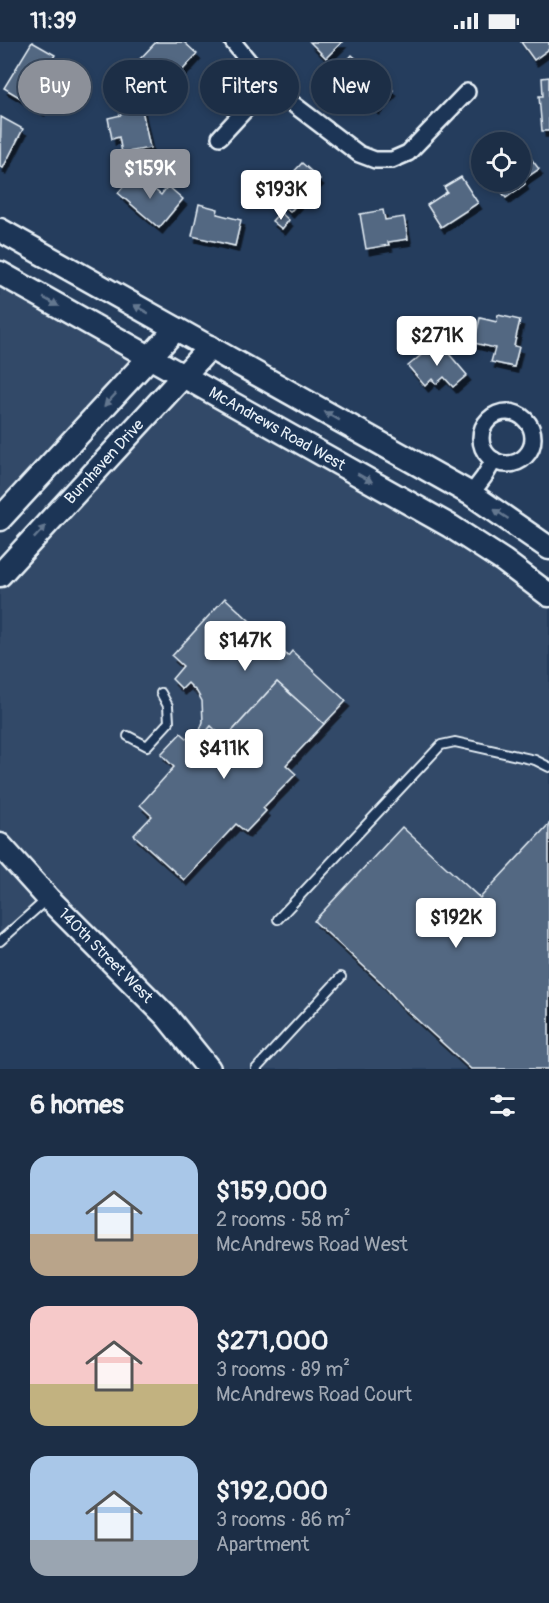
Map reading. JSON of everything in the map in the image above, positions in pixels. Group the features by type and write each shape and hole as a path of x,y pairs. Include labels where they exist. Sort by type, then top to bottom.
{"main road":[{"path":"0,230 471,494 549,548"},
{"name":"McAndrews Road West","path":"0,273 450,526 504,561 549,595"},
{"path":"0,519 176,329"},
{"name":"Burnhaven Drive","path":"0,575 185,377 210,347"},
{"name":"140th Street West","path":"0,845 48,898 167,1017 209,1069"}],"street":[{"path":"233,42 247,60"},
{"path":"299,109 359,154 375,160 392,160 408,153 467,93"},
{"path":"220,137 241,114"},
{"path":"471,494 494,460"}],"lane":[{"path":"128,736 147,746 169,722 168,706 161,693"},
{"path":"278,919 441,745 455,742 535,760 549,767"},
{"path":"0,941 48,898"},
{"path":"256,1069 341,977"}],"shaded area":[{"path":"0,273 150,357 0,519"},
{"path":"185,377 549,595 549,1069 209,1069 48,898 0,941 0,575"}],"building":[{"path":"32,42 55,55 52,60 21,60"},
{"path":"156,42 184,42 197,54 188,64 188,60 139,60"},
{"path":"310,42 342,42 326,58"},
{"path":"521,42 549,42 549,49 534,60"},
{"path":"352,55 358,60 348,60"},
{"path":"18,65 18,96 4,88"},
{"path":"549,77 549,131 542,131 539,96 543,96 542,78"},
{"path":"143,114 150,148 122,153 119,137 112,139 108,118"},
{"path":"1,117 23,129 3,168 0,167"},
{"path":"531,159 539,169 531,174"},
{"path":"302,163 320,179 290,212 267,191 281,176 285,181"},
{"path":"135,173 161,195 168,186 183,199 159,228 118,193"},
{"path":"461,177 478,203 441,227 427,205 447,192 444,187"},
{"path":"502,192 514,192 506,198"},
{"path":"199,204 218,209 217,214 241,220 235,246 192,236"},
{"path":"383,210 385,220 404,217 408,239 366,249 360,214"},
{"path":"280,212 289,220 282,229 272,221"},
{"path":"498,315 520,320 514,346 519,347 514,367 491,362 495,348 474,343 480,318 497,322"},
{"path":"438,341 467,375 453,387 444,377 436,384 432,379 425,386 408,366"},
{"path":"225,598 288,656 292,651 346,701 324,724 277,682 225,739 211,726 195,745 191,742 203,722 202,701 188,683 182,689 172,679 183,666 172,656"},
{"path":"277,682 324,724 286,765 296,774 263,808 266,811 246,832 236,824 184,880 134,835 152,816 140,805 174,767 161,754 181,733 195,745 211,726 225,739"},
{"path":"549,824 549,1069 471,1069 314,921 402,827 480,898"}]}
